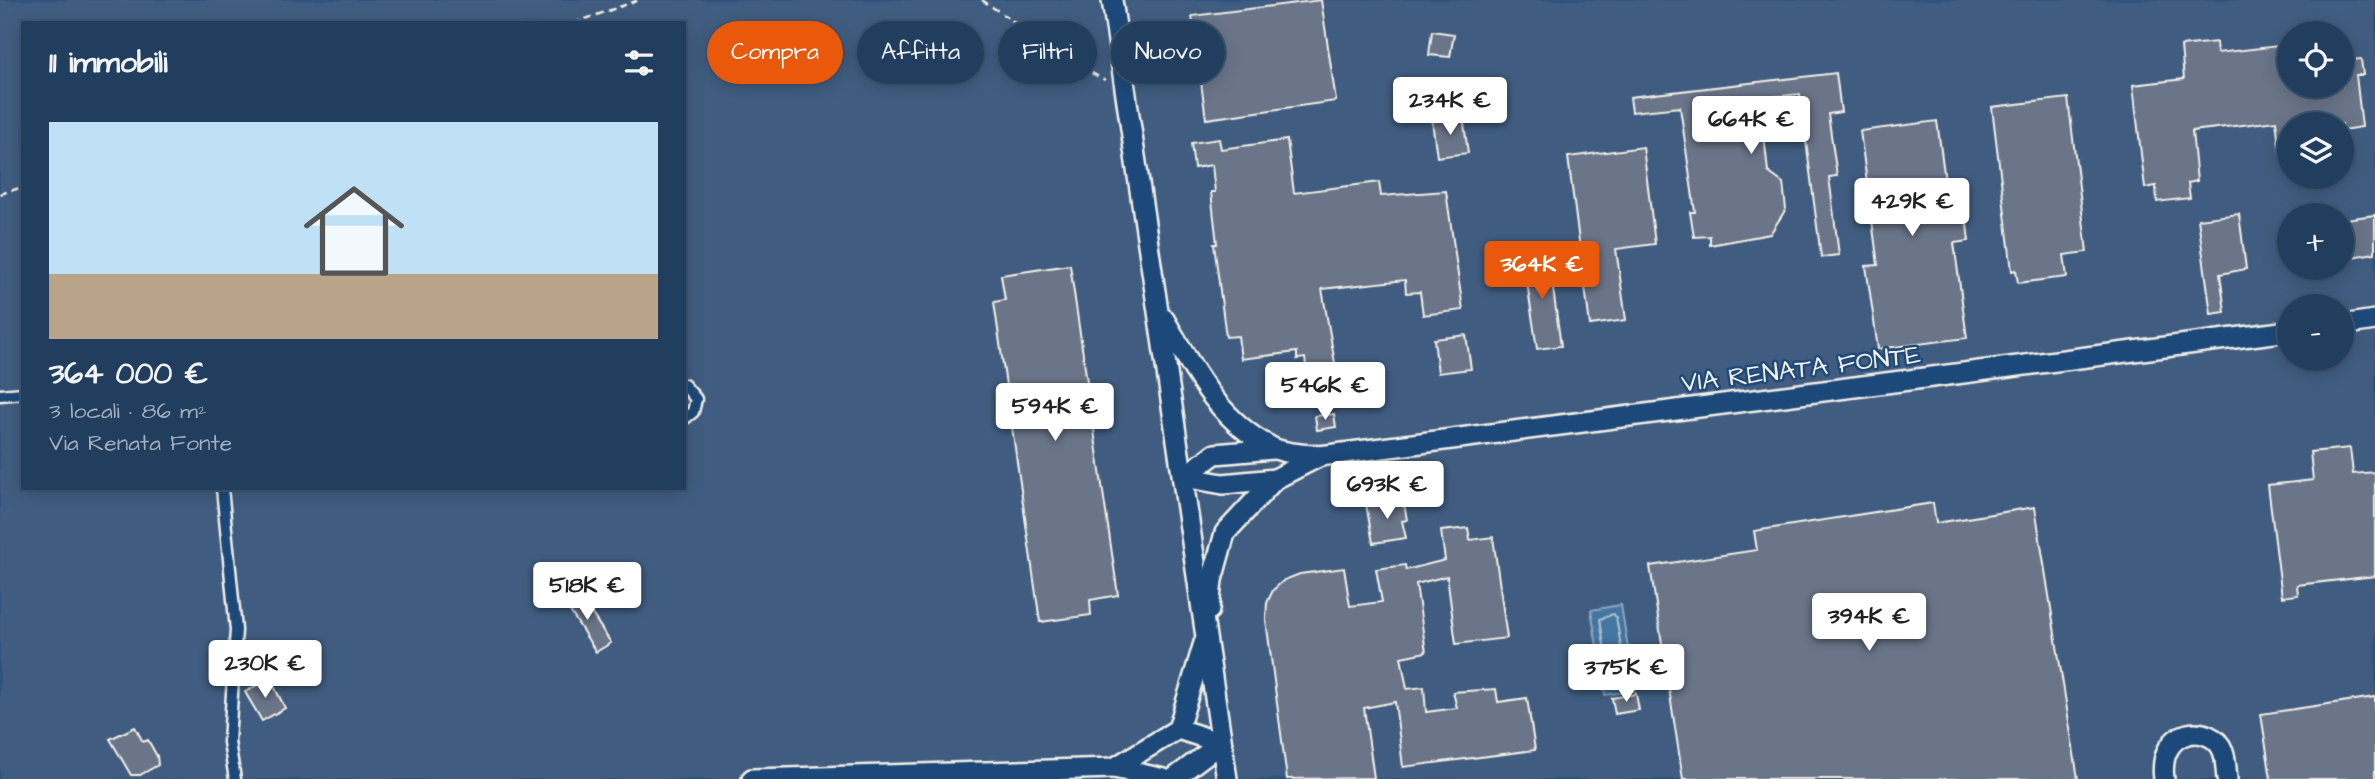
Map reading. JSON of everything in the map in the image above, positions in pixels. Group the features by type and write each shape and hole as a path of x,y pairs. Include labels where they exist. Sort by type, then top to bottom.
{"street":[{"path":"1112,0 1227,779"},
{"name":"VIA RENATA FONTE","path":"1158,309 1203,387 1232,420 1273,449"},
{"path":"2354,323 2375,320"},
{"name":"VIA RENATA FONTE","path":"1183,477 1215,454 1273,449 1320,456 2277,333"},
{"name":"VIA RENATA FONTE","path":"1206,636 1212,580 1225,533 1275,479 1320,456"},
{"name":"VIA RENATA FONTE","path":"1183,477 1223,484 1275,479"},
{"path":"1114,768 1178,729 1206,636"},
{"path":"1178,729 1221,743"},
{"path":"2164,779 2162,764 2167,747 2180,736 2199,734 2209,737 2223,751 2227,779"},
{"path":"1173,779 1221,743"},
{"path":"752,779 1114,768 1164,779"}],"lane":[{"path":"686,387 696,399 693,412 686,417"},
{"path":"0,395 21,393"},
{"path":"222,490 236,630 229,742 235,779"}],"path":[{"path":"580,21 639,0"},
{"path":"982,0 1078,66 1126,90"},
{"path":"0,194 21,188"}],"shaded area":[{"path":"0,0 2375,0 2375,779 0,779"}],"water":[{"path":"1621,605 1635,691 1605,695 1591,610"}],"building":[{"path":"1321,0 1336,101 1206,119 1201,84 1225,84 1225,21 1193,21 1192,16"},
{"path":"1432,31 1454,34 1450,57 1429,55"},
{"path":"2216,42 2217,53 2277,46 2277,98 2354,98 2354,60 2361,59 2363,75 2356,75 2362,127 2354,128 2354,112 2277,112 2277,129 2276,121 2192,131 2197,181 2188,183 2190,198 2157,202 2156,186 2145,188 2133,85 2184,79 2181,46"},
{"path":"1836,73 1841,112 1828,114 1837,176 1829,177 1839,255 1821,257 1800,94 1743,100 1773,120 1774,133 1764,134 1768,172 1783,183 1786,209 1770,234 1710,245 1710,236 1694,237 1690,212 1695,212 1680,107 1632,112 1630,97"},
{"path":"2068,98 2087,252 2064,255 2067,277 2018,283 2016,270 2012,271 1992,107"},
{"path":"1463,116 1468,153 1437,157 1432,121"},
{"path":"1937,121 1950,218 1966,216 1969,241 1954,243 1967,338 1878,349 1866,266 1878,265 1860,131"},
{"path":"1219,139 1221,149 1287,140 1294,193 1379,182 1381,196 1446,191 1463,310 1423,315 1420,292 1406,293 1405,280 1322,289 1339,386 1309,390 1305,358 1297,359 1297,352 1241,359 1238,336 1226,337 1214,244 1217,244 1211,192 1215,192 1212,165 1194,168 1191,143"},
{"path":"1643,147 1655,244 1616,249 1626,320 1590,325 1568,157"},
{"path":"2239,214 2246,269 2220,274 2225,312 2211,314 2198,219"},
{"path":"2375,215 2375,253 2354,256 2354,218"},
{"path":"1548,253 1561,346 1537,349 1523,256"},
{"path":"1070,265 1118,595 1090,600 1091,615 1040,622 994,302 1005,300 1001,275"},
{"path":"1466,335 1471,369 1438,373 1434,339"},
{"path":"1334,414 1336,427 1317,430 1315,416"},
{"path":"2350,448 2353,474 2375,472 2375,576 2297,585 2298,595 2282,597 2268,485 2313,480 2310,452"},
{"path":"1398,500 1399,505 1404,504 1407,520 1402,521 1406,538 1373,543 1366,504"},
{"path":"1933,503 1936,523 2035,507 2078,779 1683,779 1650,566 1757,550 1754,531"},
{"path":"1468,528 1470,540 1493,537 1507,638 1456,644 1447,576 1416,584 1426,652 1401,657 1407,689 1424,687 1426,712 1457,708 1453,692 1496,689 1498,702 1527,698 1535,750 1403,767 1395,702 1364,708 1374,778 1287,779 1266,620 1267,603 1273,590 1284,580 1300,574 1344,568 1350,606 1382,602 1376,569 1405,565 1406,570 1445,560 1441,531"},
{"path":"577,591 611,643 596,652 563,600"},
{"path":"270,678 285,708 262,721 245,692"},
{"path":"1636,694 1639,710 1615,714 1612,698"},
{"path":"2375,697 2375,779 2271,779 2261,714"},
{"path":"135,727 143,742 148,740 157,756 158,765 140,775 131,775 110,739"}]}
